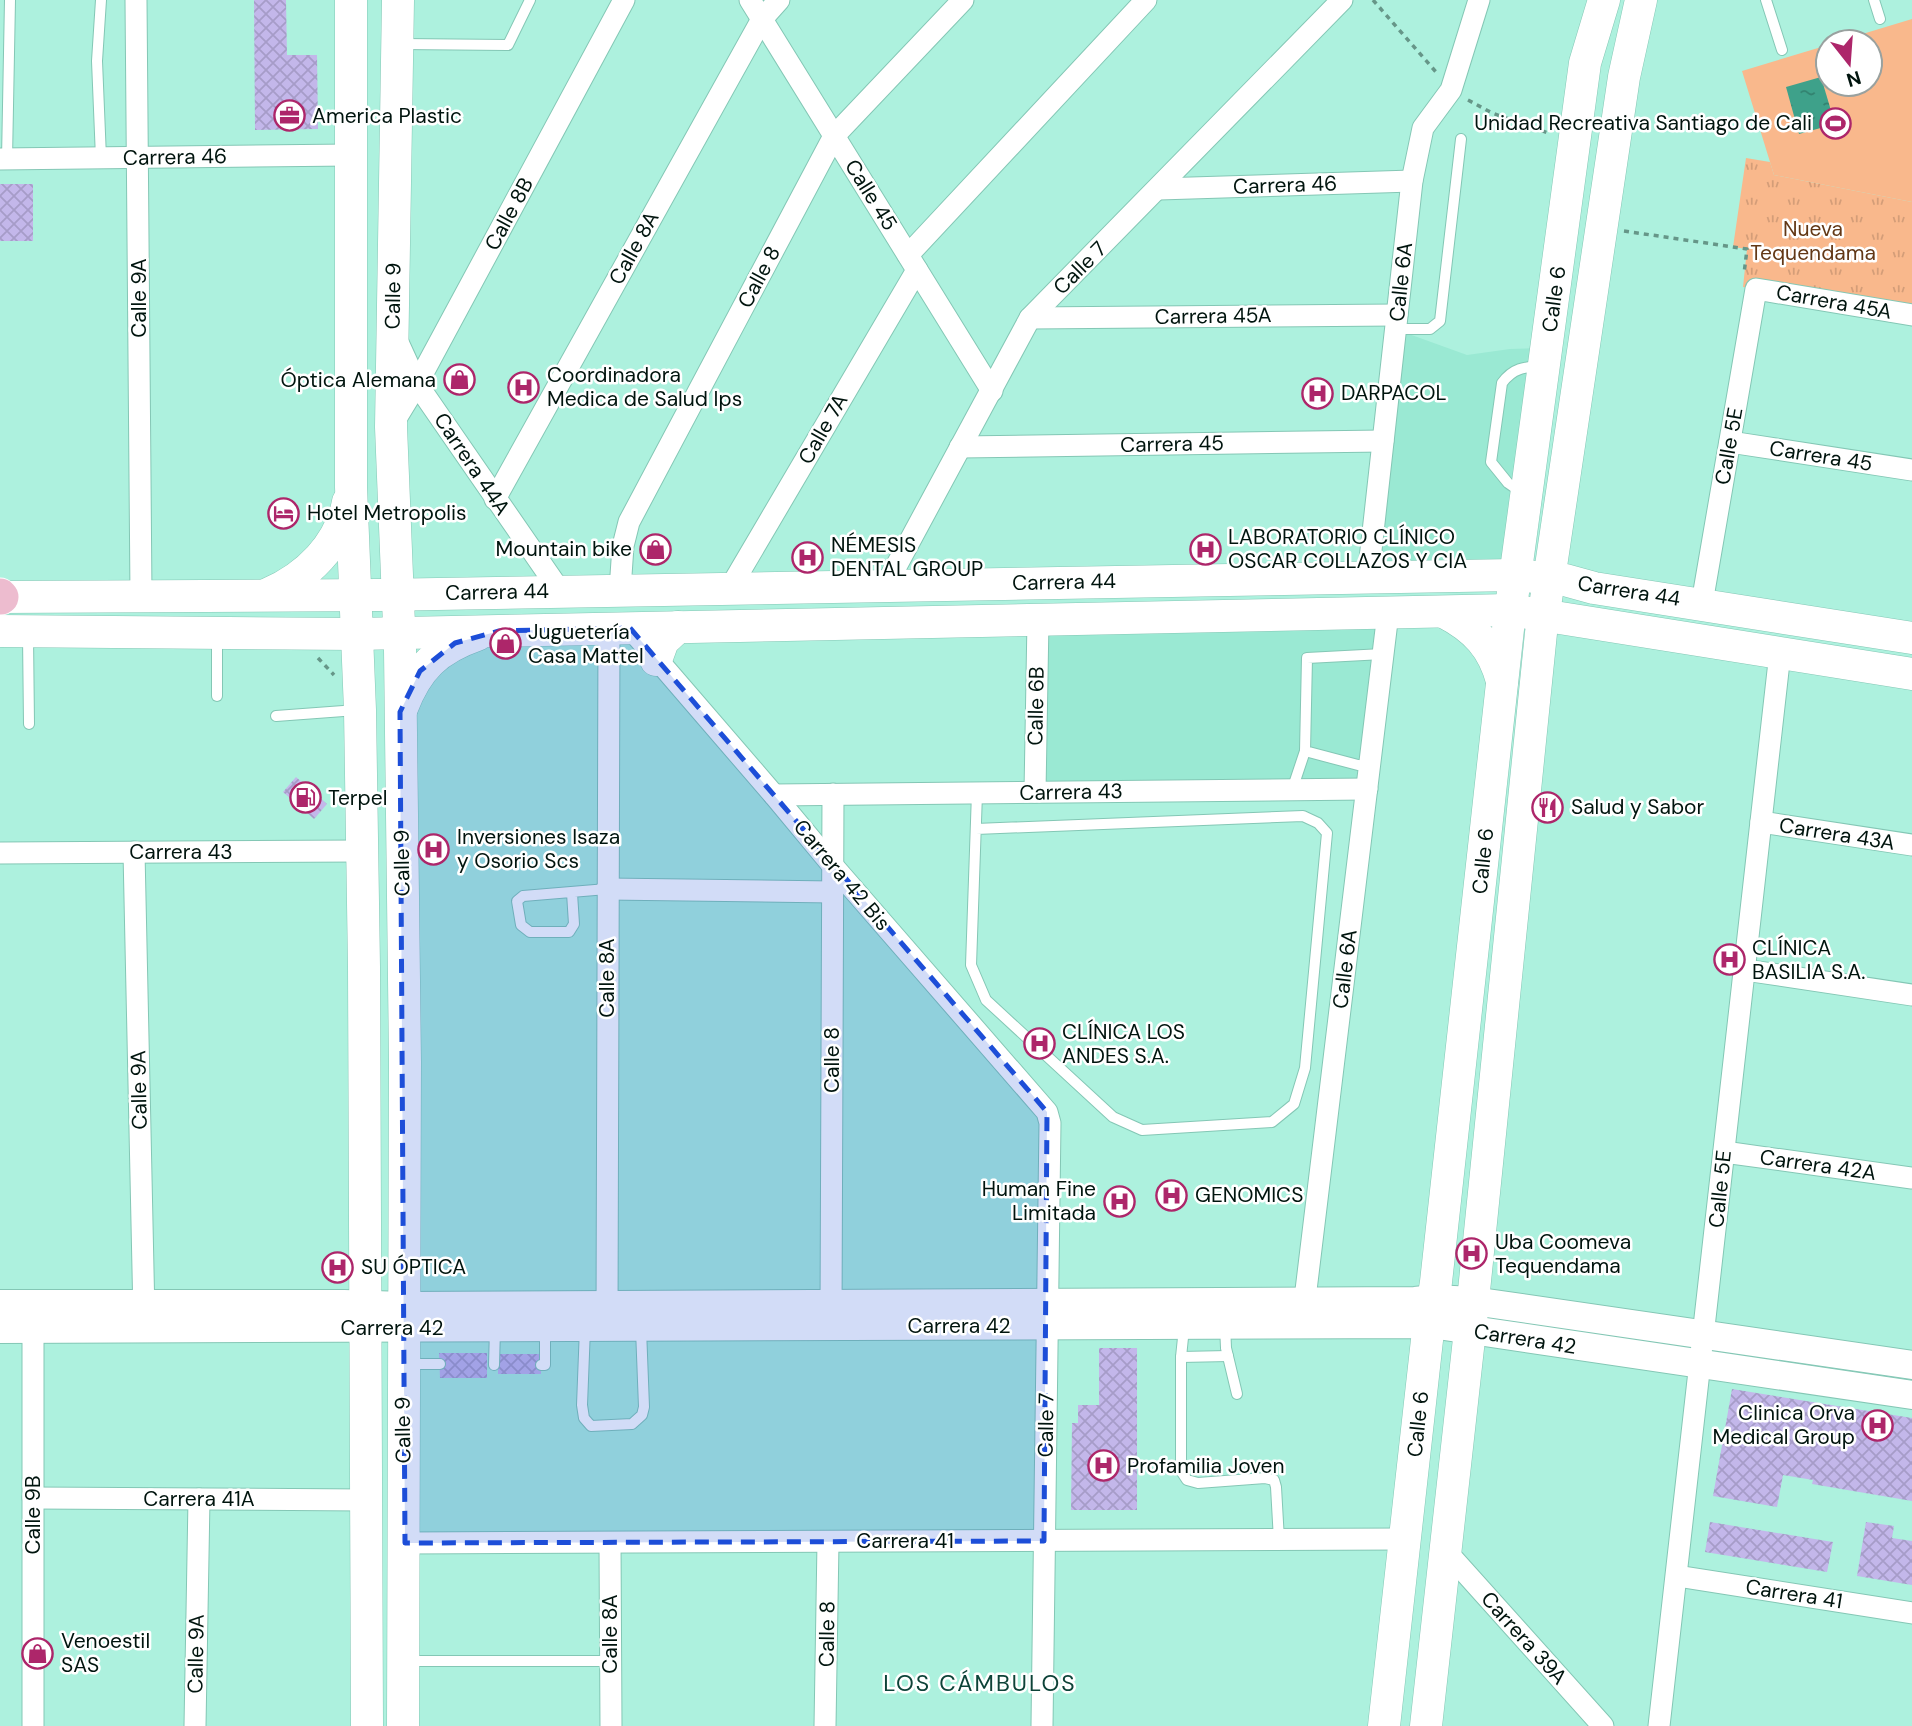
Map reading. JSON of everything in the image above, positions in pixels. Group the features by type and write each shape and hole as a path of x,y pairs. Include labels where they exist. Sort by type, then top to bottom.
{"main road":[{"name":"Calle 9","path":"351,0 351,487 364,967 367,1726"},
{"name":"Calle 9","path":"398,0 391,427 399,633 405,1062 403,1726"},
{"name":"Calle 6","path":"1384,1726 1510,610 1585,63 1604,0"},
{"name":"Calle 6","path":"1426,1726 1472,1315 1544,614 1624,77 1640,4"},
{"path":"1585,63 1640,4"},
{"path":"264,595 287,586 307,572 321,556 337,534 351,487"},
{"path":"1556,523 1572,562 1594,588"},
{"name":"Carrera 44","path":"7,616 141,596 356,595 1515,575 1549,578 1594,588 1912,638"},
{"path":"1038,620 1045,603 1061,590 1108,591 1118,582"},
{"path":"791,587 831,624"},
{"name":"Carrera 44","path":"7,616 217,633 357,634 1510,610 1912,674"},
{"path":"1444,612 1464,622 1480,637 1498,666 1503,682"},
{"path":"656,660 663,640 678,627"},
{"path":"400,712 408,691 436,655 455,643 499,631"},
{"path":"364,967 403,1025"},
{"path":"365,1123 405,1062"},
{"path":"1435,1641 1405,1549 1453,1483"}],"street":[{"name":"Calle 9A","path":"136,0 141,596"},
{"name":"Calle 8B","path":"391,427 417,384 624,0"},
{"name":"Calle 45","path":"750,0 992,391"},
{"name":"Calle 8A","path":"495,499 762,19 779,0"},
{"name":"Calle 8","path":"620,590 623,546 629,522 834,136 963,0"},
{"name":"Calle 7A","path":"730,588 912,262 1146,0"},
{"name":"Calle 7","path":"886,585 1030,318 1342,0"},
{"name":"Calle 6A","path":"1368,577 1412,181 1423,128 1451,90 1479,0"},
{"name":"Carrera 46","path":"4,159 351,155"},
{"name":"Carrera 46","path":"1159,188 1412,181"},
{"name":"Carrera 45A","path":"1750,281 1912,315"},
{"name":"Calle 5E","path":"1702,603 1730,442 1750,281"},
{"name":"Carrera 45A","path":"1030,318 1396,322"},
{"name":"Carrera 44A","path":"393,332 417,384 559,591"},
{"name":"Carrera 45","path":"960,447 1383,441"},
{"name":"Carrera 45","path":"1730,442 1912,470"},
{"name":"Calle 6A","path":"1303,1313 1388,613"},
{"name":"Calle 6B","path":"1035,792 1038,620"},
{"name":"Calle 8A","path":"600,1320 607,889 620,628"},
{"name":"Carrera 42 Bis","path":"620,628 656,660 774,795 1047,1112 1050,1124"},
{"name":"Calle 5E","path":"1659,1726 1780,653"},
{"name":"Carrera 43","path":"774,795 1367,789"},
{"name":"Calle 8","path":"831,1315 833,794"},
{"name":"Carrera 43A","path":"1761,822 1912,845"},
{"name":"Carrera 43","path":"0,853 362,851"},
{"name":"Calle 9A","path":"134,852 144,1316"},
{"path":"607,889 833,892"},
{"path":"1745,970 1912,995"},
{"name":"Calle 7","path":"1042,1726 1050,1124"},
{"name":"Carrera 42A","path":"1724,1152 1912,1178"},
{"name":"Carrera 42","path":"0,1304 33,1316 365,1316 600,1320 831,1315 1432,1312 1703,1334 1912,1365"},
{"name":"Carrera 42","path":"1047,1314 1184,1325 1225,1325 1303,1313"},
{"name":"Carrera 42","path":"403,1317 495,1328 545,1328 600,1320 641,1328 831,1315"},
{"name":"Carrera 42","path":"1472,1315 1700,1365 1912,1395"},
{"name":"Carrera 42","path":"0,1329 33,1316"},
{"name":"Calle 9B","path":"33,1316 33,1726"},
{"name":"Carrera 41A","path":"33,1498 365,1500"},
{"name":"Calle 9A","path":"195,1726 199,1499"},
{"name":"Carrera 41","path":"405,1543 1279,1540 1405,1549"},
{"name":"Calle 8","path":"825,1726 828,1542"},
{"name":"Calle 8A","path":"610,1543 611,1726"},
{"name":"Carrera 39A","path":"1445,1550 1603,1726"},
{"name":"Carrera 41","path":"1676,1576 1912,1613"}],"lane":[{"path":"4,159 10,0"},
{"path":"101,0 97,61 101,158"},
{"path":"398,44 508,46 530,0"},
{"path":"1766,0 1782,50"},
{"path":"1874,0 1880,19"},
{"path":"1396,322 1430,329 1440,321 1461,139"},
{"path":"7,616 29,724"},
{"path":"217,633 217,696"},
{"path":"1292,790 1305,751 1307,658 1383,653"},
{"path":"276,716 359,710"},
{"path":"1305,751 1370,766"},
{"path":"976,829 1303,816 1318,823 1327,833 1305,1068 1294,1104 1272,1122 1142,1130 1113,1116 986,1000 971,965 977,793"},
{"path":"572,893 574,923 569,932 530,932 521,925 517,901 523,897 607,889"},
{"path":"600,1320 582,1405 584,1418 591,1426 632,1424 642,1415 644,1406 641,1328"},
{"path":"1184,1325 1181,1357 1181,1471 1187,1480 1198,1483 1265,1478 1273,1480 1276,1487 1279,1540"},
{"path":"1225,1325 1228,1356 1237,1394"},
{"path":"493,1365 495,1328"},
{"path":"541,1365 545,1365 545,1328"},
{"path":"1181,1357 1228,1356"},
{"path":"402,1364 440,1364"},
{"path":"404,1661 611,1661"}],"path":[{"path":"1373,0 1451,90 1492,113 1575,142"},
{"path":"1612,229 1747,249 1750,281"},
{"path":"310,652 325,662 335,675"}],"highlighted area":[{"path":"630,628 1047,1112 1044,1541 405,1543 400,712 420,671 455,643 499,631"}],"shaded area":[{"path":"1395,329 1467,355 1510,349 1547,348 1515,575 1368,577"},
{"path":"1388,613 1367,789 1035,792 1038,620"}],"green space":[{"name":"Unidad Recreativa Santiago de Cali","path":"1912,19 1912,202 1774,175 1742,71 1814,49 1814,98 1884,98 1882,28"},
{"name":"Nueva Tequendama","path":"1746,158 1770,162 1774,175 1912,202 1912,315 1743,287 1747,249 1733,247"}],"water":[{"path":"1814,79 1814,98 1827,98 1835,124 1799,134 1786,87"}],"building":[{"path":"254,0 286,0 287,55 317,55 318,129 255,130"},
{"path":"0,184 33,184 33,241 0,241"},
{"name":"Terpel","path":"296,777 327,804 314,819 283,792"},
{"name":"Profamilia Joven","path":"1099,1348 1137,1348 1137,1510 1071,1510 1072,1423 1078,1423 1078,1405 1099,1405"},
{"path":"439,1353 487,1353 487,1378 440,1378"},
{"path":"498,1354 541,1354 541,1374 498,1374"},
{"path":"1732,1389 1912,1418 1912,1501 1812,1484 1813,1480 1783,1475 1777,1507 1713,1496"},
{"path":"1710,1522 1833,1542 1827,1572 1705,1552"},
{"path":"1866,1522 1894,1526 1892,1538 1912,1541 1912,1585 1857,1576"}],"place":[{"name":"America Plastic","path":"289,116"},
{"name":"Unidad Recreativa Santiago de Cali","path":"1835,123"},
{"name":"Óptica Alemana","path":"459,380"},
{"name":"Coordinadora Medica de Salud Ips","path":"524,387"},
{"name":"DARPACOL","path":"1318,393"},
{"name":"Hotel Metropolis","path":"284,513"},
{"name":"Mountain bike","path":"655,549"},
{"name":"LABORATORIO CLÍNICO OSCAR COLLAZOS Y CIA","path":"1205,549"},
{"name":"NÉMESIS DENTAL GROUP","path":"808,557"},
{"name":"Juguetería Casa Mattel","path":"505,644"},
{"name":"Terpel","path":"305,798"},
{"name":"Salud y Sabor","path":"1548,807"},
{"name":"Inversiones Isaza y Osorio Scs","path":"434,849"},
{"name":"CLÍNICA BASILIA S.A.","path":"1729,960"},
{"name":"CLÍNICA LOS ANDES S.A.","path":"1039,1044"},
{"name":"GENOMICS","path":"1172,1195"},
{"name":"Human Fine Limitada","path":"1119,1201"},
{"name":"Uba Coomeva Tequendama","path":"1472,1254"},
{"name":"SU ÓPTICA","path":"338,1267"},
{"name":"Clinica Orva Medical Group","path":"1878,1425"},
{"name":"Profamilia Joven","path":"1104,1466"},
{"name":"Venoestil SAS","path":"38,1653"}],"district":[{"name":"LOS CÁMBULOS","path":"980,1683"}]}
